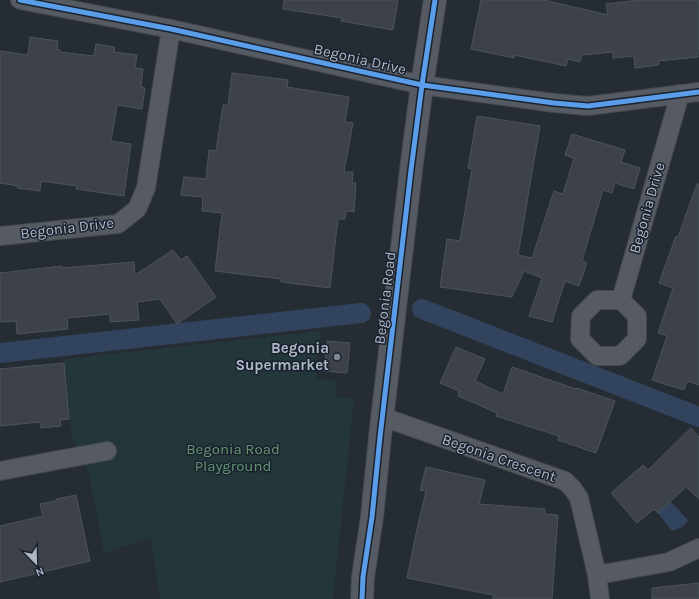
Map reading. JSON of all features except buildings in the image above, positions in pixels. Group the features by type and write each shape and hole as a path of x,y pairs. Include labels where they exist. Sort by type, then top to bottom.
{"street":[{"name":"Begonia Drive","path":"20,0 171,29 422,85 554,103 588,106 699,92"},
{"name":"Begonia Road","path":"362,599 363,577 372,517 380,437 422,85 435,0"},
{"name":"Begonia Drive","path":"0,236 118,224 137,209 146,188 171,29"},
{"name":"Begonia Drive","path":"621,300 680,94"},
{"name":"Begonia Crescent","path":"383,417 564,481 573,489 579,498 597,575 600,599"},
{"path":"0,471 107,451"},
{"path":"597,575 669,562 699,548"}],"green space":[{"name":"Begonia Road Playground","path":"321,331 316,378 337,381 336,397 354,399 333,599 160,599 151,538 104,553 89,474 72,438 64,359"}],"water":[{"path":"670,501 688,520 682,527 672,531 658,513"}],"waterway":[{"path":"422,309 699,417"},
{"path":"0,353 361,313"}],"cycle path":[{"path":"20,0 171,29 422,85 554,103 588,106 699,92"},
{"path":"362,599 363,577 372,517 411,170 435,0"}],"place":[{"name":"Begonia Supermarket","path":"337,357"}]}
